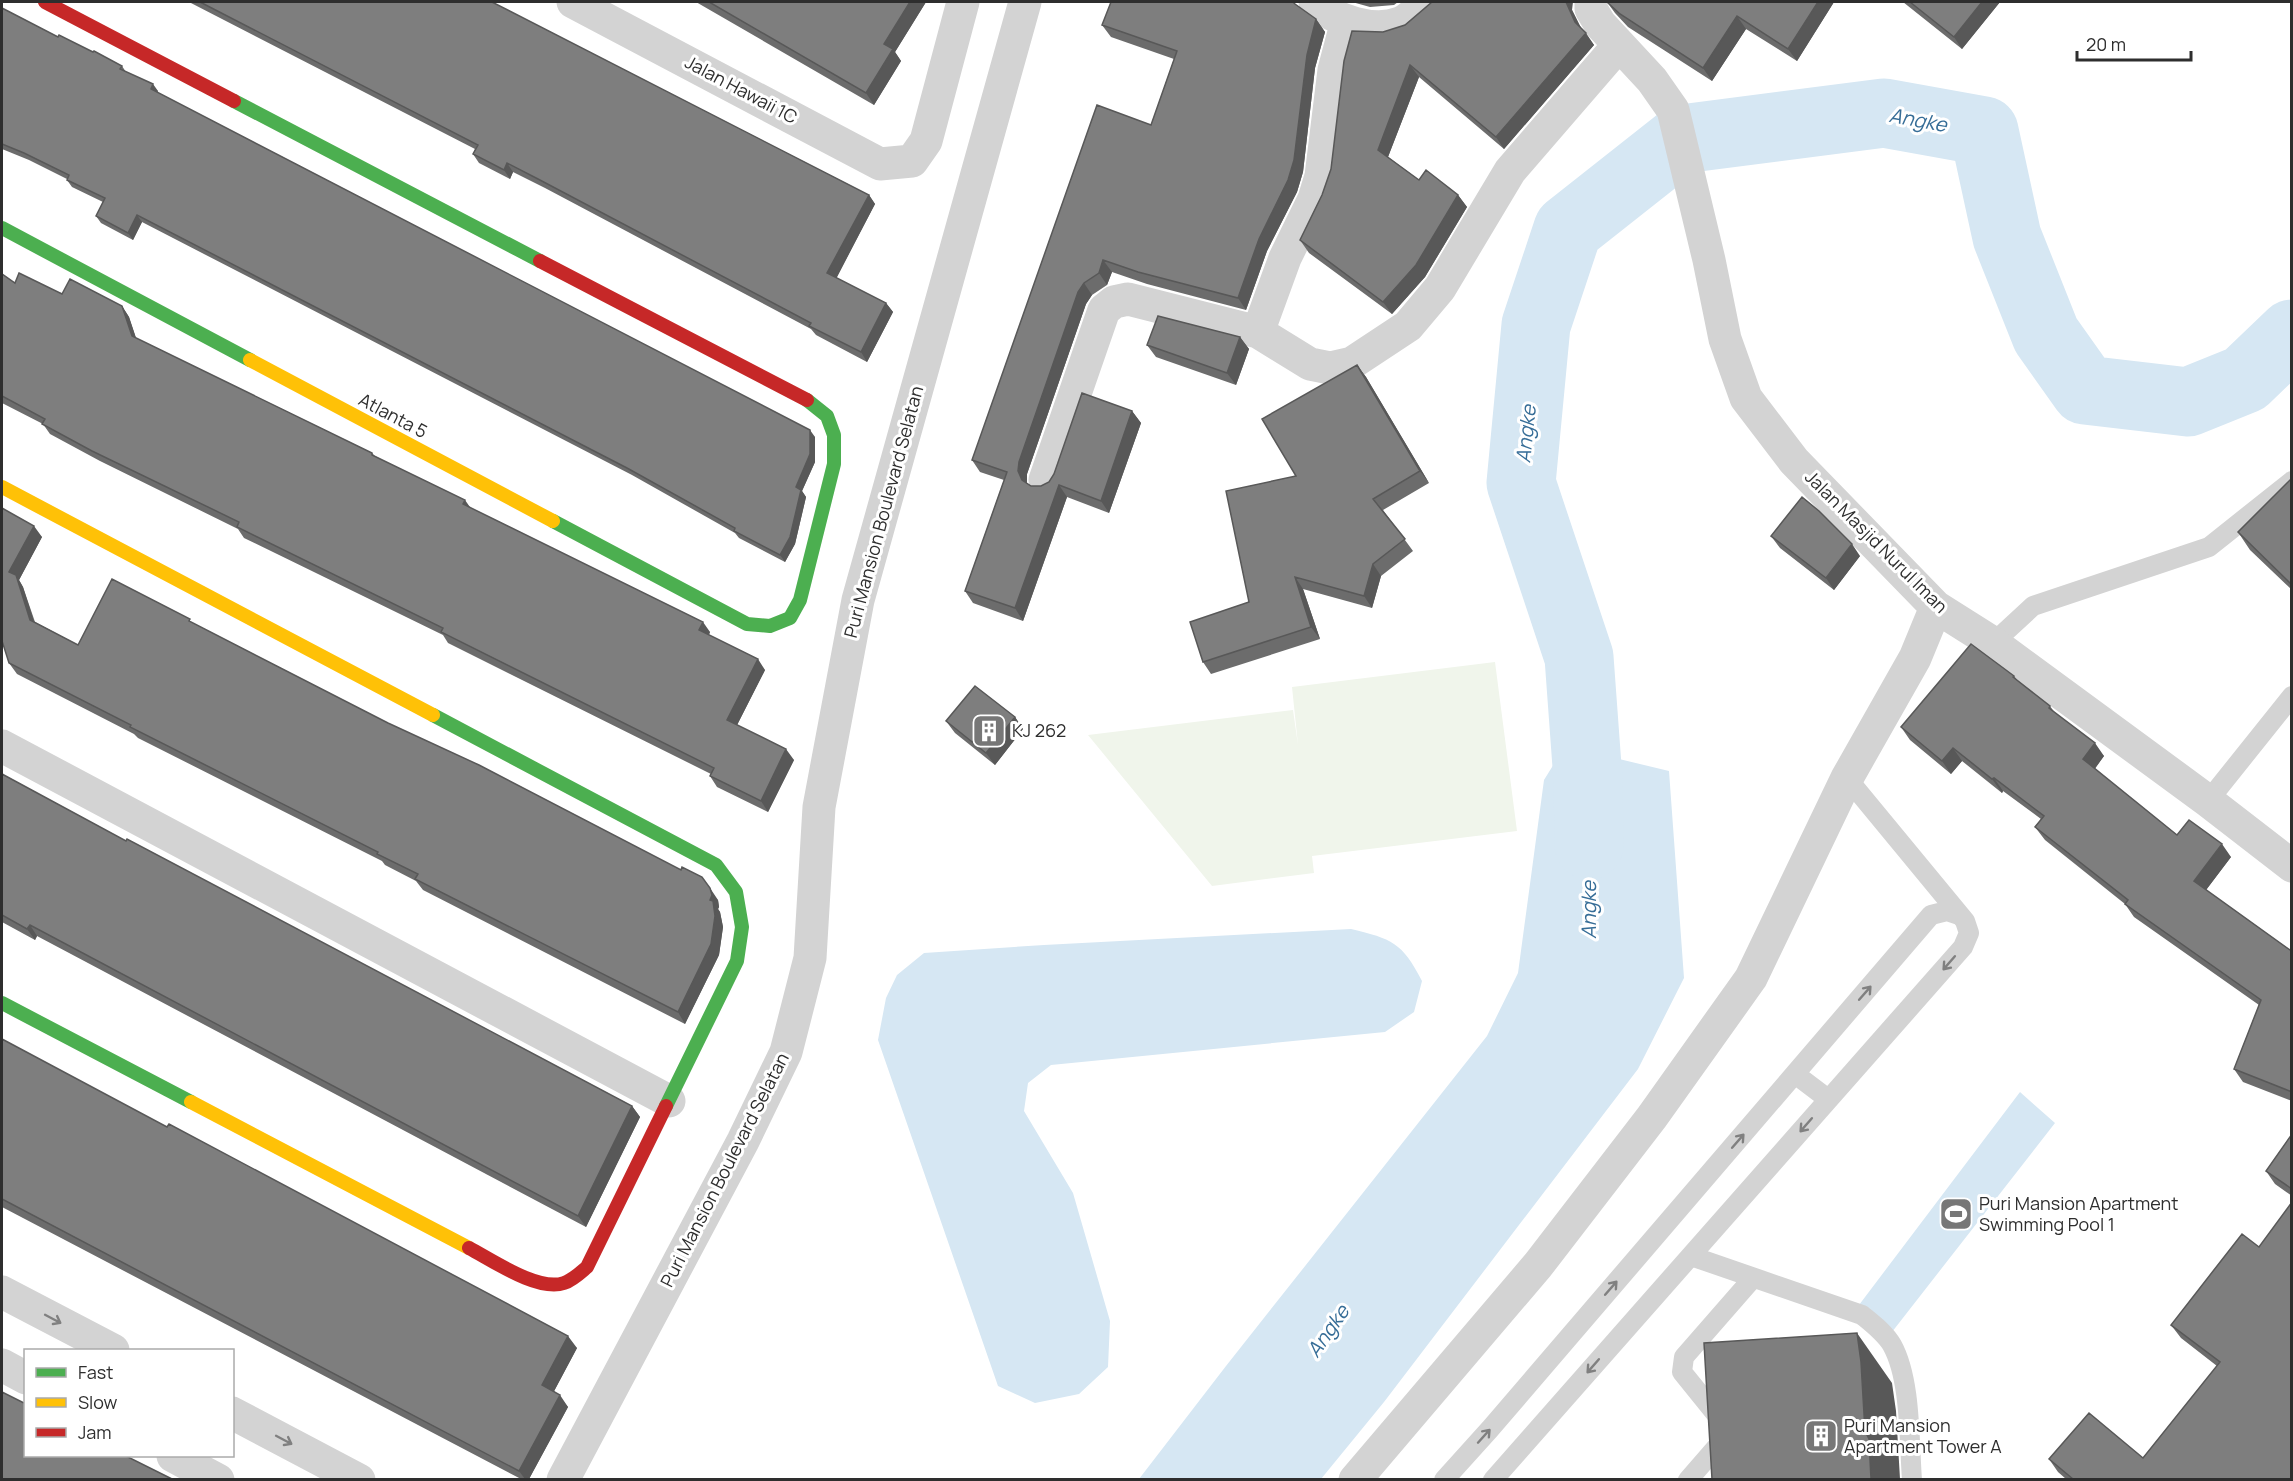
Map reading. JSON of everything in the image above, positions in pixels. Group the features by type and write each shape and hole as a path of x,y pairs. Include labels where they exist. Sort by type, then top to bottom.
{"street":[{"name":"Atlanta 5","path":"2,228 747,624 770,626 790,618 800,600 834,464 834,435 827,416 808,401 45,2"},
{"name":"Jalan Hawaii 1C","path":"573,2 880,164 912,161 926,141 963,2"},
{"name":"Puri Mansion Boulevard Selatan","path":"563,1479 743,1141 786,1052 810,958 819,807 858,600 1025,2"},
{"path":"1315,2 1347,21 1383,27 1403,23 1426,2"},
{"path":"1045,480 1104,309 1114,302 1128,299 1258,332 1310,364 1330,368 1352,363 1408,326 1440,288 1510,171 1618,46 1600,24 1591,9 1591,2"},
{"path":"1258,332 1285,258 1314,199 1321,176 1334,70 1347,21"},
{"name":"Jalan Masjid Nurul Iman","path":"1618,46 1652,80 1673,110 1709,260 1725,339 1746,398 1794,460 1936,607 1993,643 2208,801 2292,866"},
{"path":"2,487 716,865 736,892 742,927 737,961 587,1267 569,1282 547,1285 523,1276 2,1003"},
{"path":"1355,1479 1538,1265 1652,1117 1751,978 1847,778 1915,658 1936,607"},
{"path":"2,746 669,1101"},
{"path":"2,1292 111,1349"},
{"path":"2,1365 24,1377"},
{"path":"234,1414 359,1479"},
{"path":"177,1457 218,1479"}],"lane":[{"path":"1993,643 2033,606 2209,547 2292,481"},
{"path":"2208,801 2292,696"},
{"path":"1493,1479 1964,946 1969,933 1965,921 1847,778"},
{"path":"1444,1479 1931,915 1947,911 1959,915"},
{"path":"1796,1074 1828,1100"},
{"path":"1691,1256 1862,1315 1879,1328 1892,1346 1904,1379 1912,1479"},
{"path":"1688,1479 1721,1442 1724,1424 1682,1372 1684,1357 1753,1278"}],"shaded area":[{"path":"1495,662 1517,831 1312,856 1314,873 1212,886 1088,735 1293,710 1298,745 1292,687"}],"water":[{"path":"1565,746 1669,771 1684,978 1638,1069 1384,1402 1321,1479 1139,1479 1487,1036 1518,973 1544,780"},
{"path":"1351,929 1377,936 1394,944 1402,950 1422,981 1414,1012 1385,1032 1051,1065 1028,1083 1024,1111 1073,1193 1110,1321 1108,1367 1079,1394 1035,1403 998,1386 878,1040 886,998 897,975 924,953"},
{"name":"Puri Mansion Apartment Swimming Pool 1","path":"2020,1092 2055,1123 1892,1332 1859,1305"}],"building":[{"path":"200,2 492,2 869,195 827,273 886,303 861,352 809,326 811,323 507,163 504,170 473,154 478,145"},
{"path":"709,2 910,2 884,44 893,49 866,93"},
{"path":"1111,2 1293,2 1316,19 1307,55 1294,160 1288,180 1259,239 1238,298 1138,272 1103,260 1099,273 1084,283 1078,292 1019,462 1018,471 1022,480 1031,486 1041,486 1049,482 1054,474 1082,393 1132,411 1101,501 1059,485 1015,608 965,591 1007,472 972,460 1097,105 1151,125 1177,51 1102,25"},
{"path":"1432,2 1566,2 1575,22 1586,33 1496,137 1410,65 1378,150 1419,180 1426,170 1458,195 1416,265 1383,302 1300,240 1322,195 1331,169 1344,61 1352,31 1383,32 1405,25"},
{"path":"1607,2 1818,2 1788,49 1737,16 1703,68 1620,14"},
{"path":"1910,2 1982,2 1954,37"},
{"path":"2,8 58,37 59,35 94,51 122,66 120,69 153,84 151,89 810,430 810,454 796,487 801,490 790,537 780,555 734,531 735,528 627,468 137,215 128,233 96,216 105,198 67,180 69,175 2,144"},
{"path":"19,273 62,294 70,279 122,306 132,336 372,453 465,500 463,504 703,622 699,630 758,659 727,720 786,749 761,801 710,776 714,768 441,632 443,628 237,527 239,522 92,451 42,424 45,419 2,396 2,274 15,283"},
{"path":"1158,316 1240,337 1227,373 1147,345"},
{"path":"1357,365 1420,471 1373,499 1405,539 1373,564 1364,596 1295,577 1311,627 1203,662 1190,622 1249,602 1226,491 1296,476 1262,419"},
{"path":"2292,478 2292,585 2238,532"},
{"path":"1802,497 1852,544 1826,578 1771,536"},
{"path":"2,508 34,526 9,572 16,575 30,620 78,645 112,579 388,723 479,765 681,870 682,867 702,877 710,888 712,895 710,900 713,901 715,916 711,944 678,1012 415,879 418,874 377,854 378,852 130,727 131,725 9,663 2,641"},
{"path":"1971,644 2014,676 2050,706 2049,708 2095,743 2083,759 2177,835 2189,820 2222,844 2194,881 2290,950 2292,947 2292,1092 2234,1069 2261,1000 2125,904 2128,900 2035,827 2044,816 1994,778 1992,779 1953,748 1942,761 1901,727"},
{"name":"KJ 262","path":"975,686 1015,717 986,753 946,721"},
{"path":"2,774 632,1106 578,1216 30,925 27,929 2,915"},
{"path":"2,1039 167,1127 169,1124 568,1336 542,1385 560,1395 519,1471 2,1199"},
{"path":"2292,1134 2292,1189 2266,1171"},
{"path":"2292,1202 2292,1479 2073,1479 2049,1459 2089,1413 2143,1458 2220,1362 2171,1325 2242,1234 2259,1247"},
{"path":"1857,1333 1865,1431 1869,1439 1871,1479 1712,1479 1704,1343"},
{"path":"2,1392 24,1403 24,1457 128,1457 172,1479 2,1479"}],"waterway":[{"name":"Angke","path":"1589,845 1588,780 1579,657 1521,483 1536,325 1568,229 1682,139 1884,113 1984,131 2007,237 2046,335 2085,390 2188,402 2245,379 2292,334"}],"traffic: fast":[{"path":"234,101 540,261"},
{"path":"2,228 250,360"},
{"path":"553,521 747,624 770,626 790,618 800,600 834,464 834,435 827,416 807,400"},
{"path":"433,715 716,865 736,892 742,927 737,961 666,1106"},
{"path":"2,1003 191,1102"}],"traffic: slow":[{"path":"250,360 553,521"},
{"path":"2,487 433,715"},
{"path":"191,1102 469,1248"}],"traffic: jam":[{"path":"45,2 234,101"},
{"path":"540,261 807,400"},
{"path":"469,1248 515,1273 541,1283 553,1285 573,1278 587,1267 666,1106"}],"place":[{"name":"KJ 262","path":"989,731"},
{"name":"Puri Mansion Apartment Swimming Pool 1","path":"1956,1214"},
{"name":"Puri Mansion Apartment Tower A","path":"1821,1436"}]}
